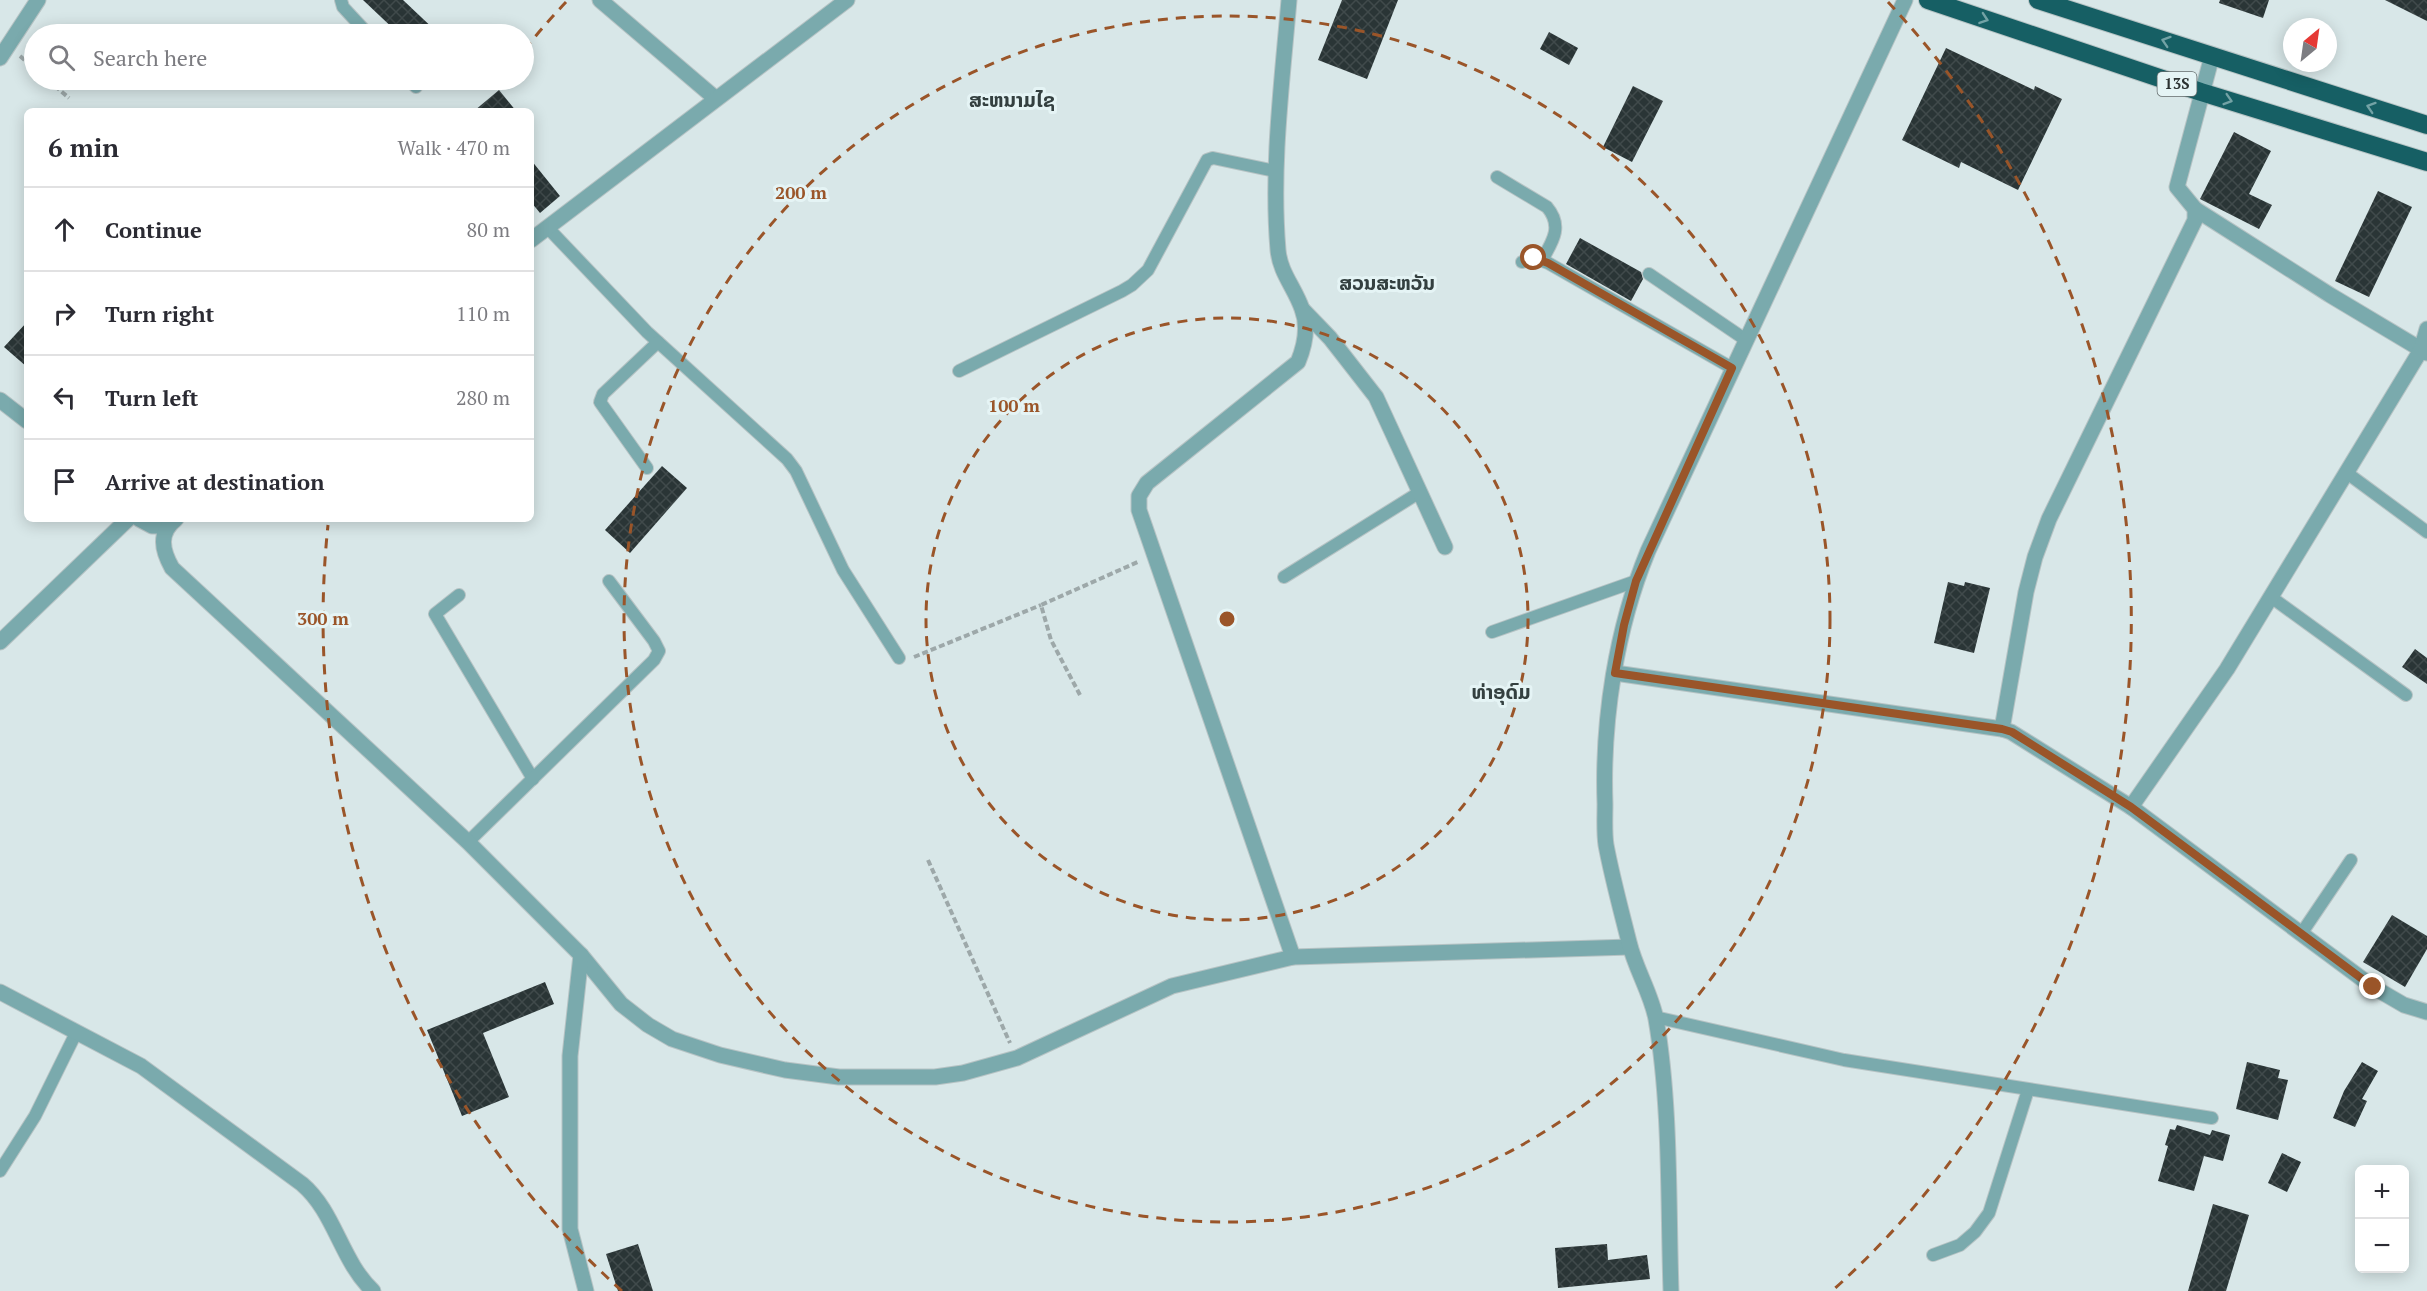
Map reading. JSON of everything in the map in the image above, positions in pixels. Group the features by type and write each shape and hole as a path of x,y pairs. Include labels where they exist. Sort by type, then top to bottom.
{"highway":[{"name":"13S","path":"1928,0 2201,92 2427,162"},
{"name":"13S","path":"2038,0 2427,125"}],"street":[{"path":"0,58 38,0"},
{"path":"600,0 715,98"},
{"path":"534,238 847,0"},
{"path":"1289,0 1275,171 1278,252 1282,270 1303,310 1330,338 1376,397 1445,547"},
{"path":"1671,1291 1665,1106 1656,1017 1630,947 1606,843 1604,782 1608,716 1615,673 1624,625 1636,581 1732,368 1905,0"},
{"path":"2212,56 2177,187 2195,209 2310,283 2424,352"},
{"path":"2002,729 2026,592 2035,557 2055,508 2195,220 2195,209"},
{"path":"1293,957 1154,555 1139,510 1139,496 1147,483 1299,362 1306,342 1303,310"},
{"path":"2131,807 2227,669 2424,352 2427,329"},
{"path":"0,400 24,419"},
{"path":"0,642 125,522"},
{"path":"145,522 152,526 172,523"},
{"path":"172,523 163,542 164,553 172,568 468,842 581,955 621,1004 648,1025 672,1039 720,1055 785,1070 839,1077 905,1078 963,1073 1017,1058 1172,986 1293,957 1630,947"},
{"path":"1615,673 2012,732 2131,807 2373,987 2404,1005 2427,1012"},
{"path":"581,955 570,1056 570,1229 586,1291"},
{"path":"0,992 141,1066 312,1193 350,1264 373,1291"}],"lane":[{"path":"341,0 343,7 359,24"},
{"path":"958,371 1116,294 1141,278 1148,270 1207,160 1213,158 1275,171"},
{"path":"1497,177 1546,207 1554,218 1555,237 1542,260"},
{"path":"547,227 658,342 787,459 796,471 843,570 899,658"},
{"path":"1522,262 1534,258 1542,260 1732,368"},
{"path":"1648,274 1746,340"},
{"path":"647,468 600,402 603,394 658,342"},
{"path":"2347,473 2427,532"},
{"path":"1284,577 1420,492"},
{"path":"468,842 654,660 658,651 654,641 609,581"},
{"path":"1492,632 1636,581"},
{"path":"459,595 435,614 533,778"},
{"path":"2271,597 2406,694"},
{"path":"2301,934 2351,860"},
{"path":"1656,1017 1844,1060 2212,1118"},
{"path":"0,1171 35,1116 76,1033"},
{"path":"1934,1255 1960,1245 1975,1232 1989,1213 2028,1090"}],"path":[{"path":"60,90 69,98"},
{"path":"899,658 906,660 1041,605 1154,555"},
{"path":"1041,605 1051,640 1080,695"},
{"path":"928,860 1017,1058"}],"building":[{"path":"363,0 403,0 428,24 388,24"},
{"path":"1342,0 1398,0 1367,79 1318,60"},
{"path":"2220,0 2269,0 2263,18 2219,3"},
{"path":"2385,0 2427,0 2427,21"},
{"path":"1549,32 1578,48 1569,65 1540,49"},
{"path":"1946,48 2034,90 2035,86 2062,99 2018,190 1961,162 1959,168 1902,140"},
{"path":"1633,86 1663,101 1632,162 1603,147"},
{"path":"499,90 514,108 478,108"},
{"path":"2234,132 2271,151 2249,194 2272,205 2259,229 2200,199"},
{"path":"534,164 560,196 540,213 534,206"},
{"path":"2378,191 2412,207 2369,297 2335,281"},
{"path":"1580,238 1641,272 1643,279 1631,301 1566,264"},
{"path":"24,325 24,364 4,347"},
{"path":"662,466 687,488 630,553 605,530"},
{"path":"1948,582 1964,586 1965,582 1990,588 1974,653 1934,643"},
{"path":"2415,649 2427,658 2427,684 2402,667"},
{"path":"2392,915 2427,936 2427,949 2405,987 2363,962"},
{"path":"545,982 554,1004 483,1033 509,1097 462,1116 427,1030"},
{"path":"2247,1062 2280,1070 2278,1078 2288,1080 2278,1120 2236,1109"},
{"path":"2362,1062 2378,1071 2362,1099 2367,1101 2355,1127 2333,1118 2344,1091"},
{"path":"2177,1125 2210,1135 2212,1130 2230,1135 2223,1161 2204,1156 2194,1191 2158,1181 2168,1146 2165,1145 2170,1129 2175,1130"},
{"path":"2282,1153 2301,1162 2287,1192 2268,1183"},
{"path":"2213,1204 2249,1215 2226,1291 2188,1291"},
{"path":"638,1244 653,1291 618,1291 606,1254"},
{"path":"1607,1244 1608,1260 1647,1255 1650,1279 1558,1288 1555,1248"}],"district":[{"name":"ສະຫນາມໄຊ","path":"1012,100"},
{"name":"ສວນສະຫວັນ","path":"1387,283"},
{"name":"ທ່າອຸດົມ","path":"1501,692"}],"route":[{"path":"1534,258 1548,263 1732,368 1636,581 1624,625 1615,673 2012,732 2131,807 2373,987"}]}
